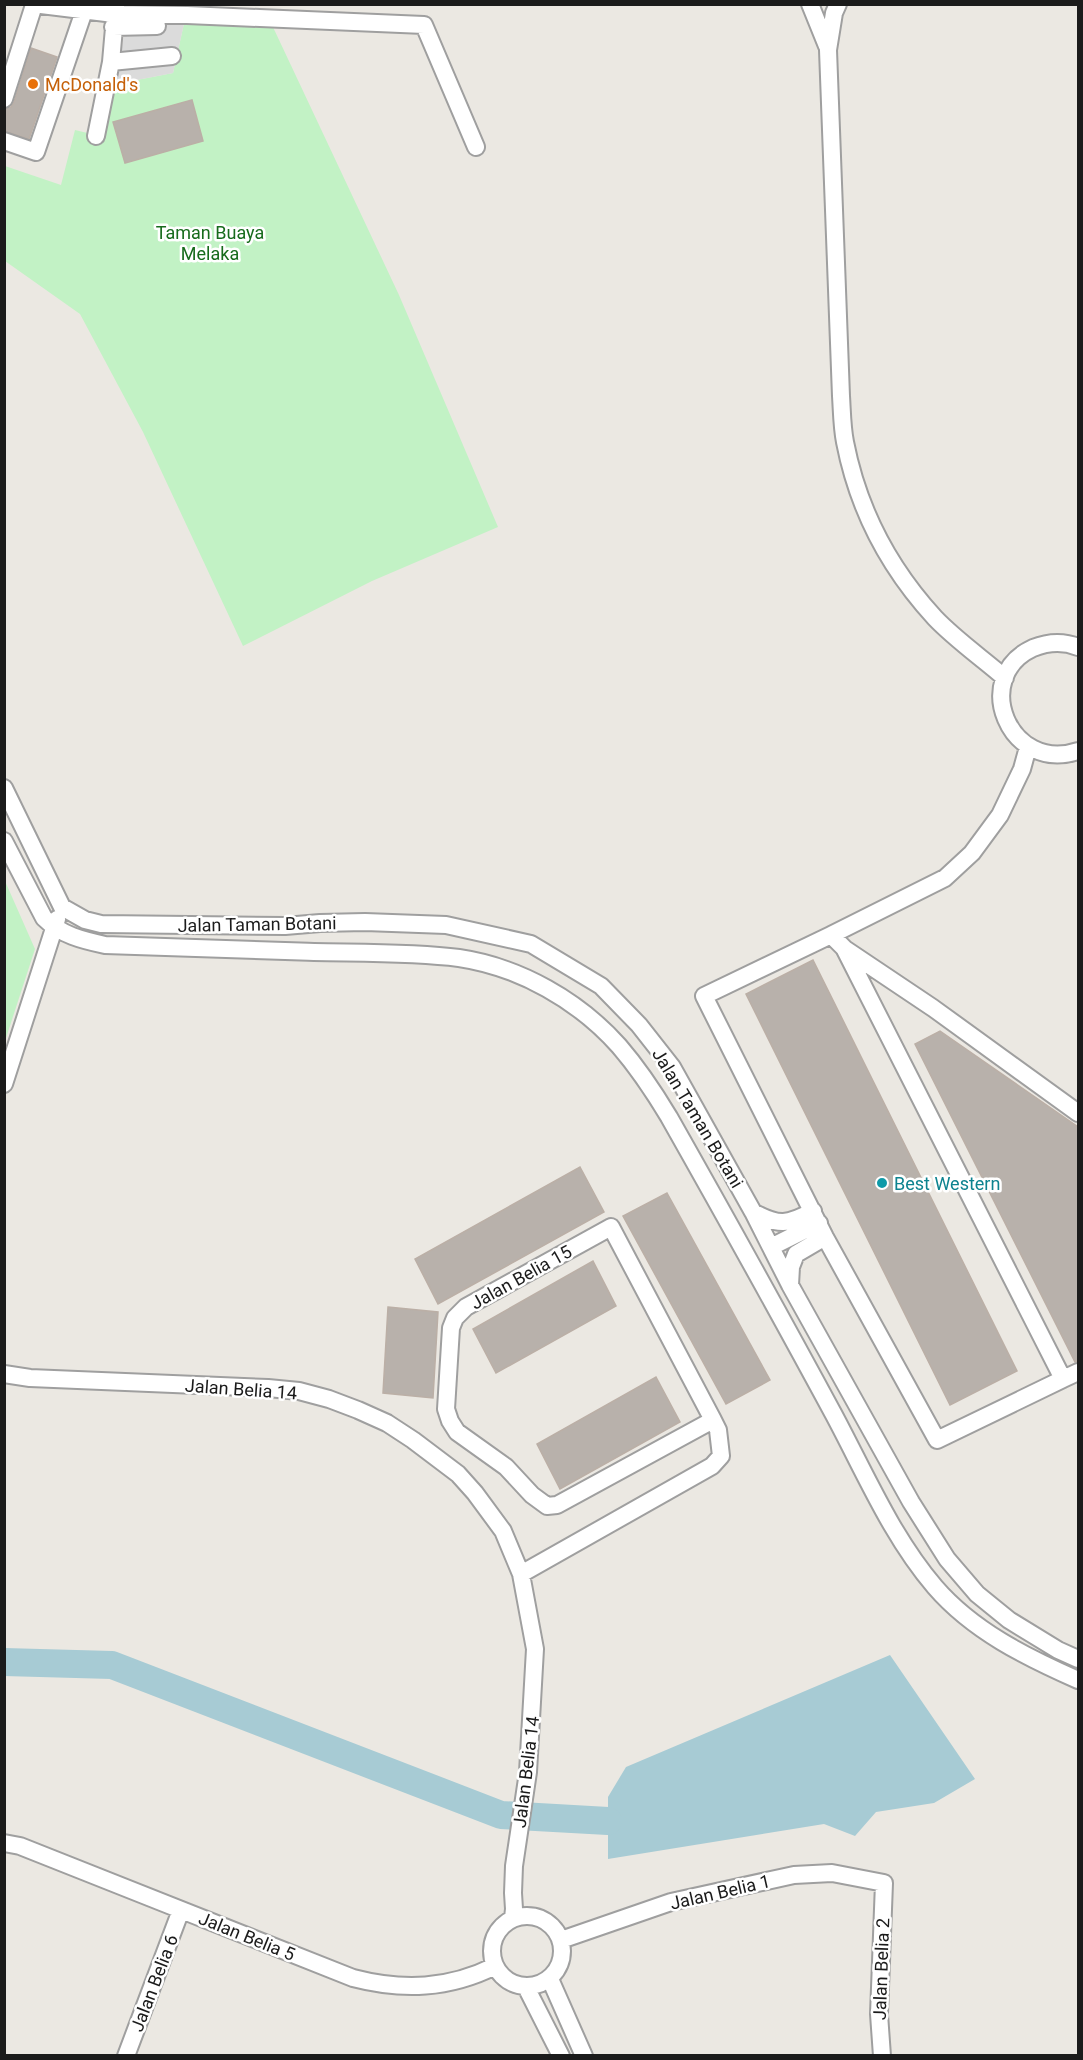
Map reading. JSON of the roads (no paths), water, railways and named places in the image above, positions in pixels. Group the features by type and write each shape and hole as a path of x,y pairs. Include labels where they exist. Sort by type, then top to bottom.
{"street":[{"path":"810,4 828,50"},
{"path":"838,4 834,13 828,50 844,440 863,505 879,542 905,583 937,620 1005,678"},
{"path":"4,99 34,5 180,25"},
{"path":"4,141 36,152 84,11"},
{"path":"114,15 187,15 424,25 476,147"},
{"path":"96,136 111,62 114,15"},
{"path":"111,62 172,56"},
{"path":"1078,647 1059,642 1042,644 1027,651 1014,663 1005,678 1001,693 1004,716 1016,737 1028,747 1044,753 1060,755 1078,751"},
{"path":"1028,747 1022,769 1000,815 972,853 945,878 704,996 819,1224 937,1440 1078,1372"},
{"path":"4,788 62,906 4,1084"},
{"path":"4,841 44,918 54,928"},
{"name":"Jalan Taman Botani","path":"62,906 85,920 101,924 285,926 365,922 446,925 531,944 601,986 639,1025 672,1067 911,1502 947,1559 977,1594 1009,1620 1058,1650 1078,1659"},
{"name":"Jalan Taman Botani","path":"54,928 62,933 105,945 458,958 486,963 507,970 548,989 581,1011 619,1046 651,1088 669,1117 771,1297 894,1527 917,1564 936,1588 977,1625 1029,1658 1078,1680"},
{"path":"831,935 844,948 933,1008 1078,1113"},
{"path":"844,948 1063,1379"},
{"path":"753,1212 772,1222 791,1221 819,1224"},
{"path":"771,1297 766,1270 771,1247 819,1224"},
{"path":"790,1285 791,1267 796,1254 819,1224"},
{"name":"Jalan Belia 15","path":"521,1574 712,1466 721,1456 718,1430 713,1420 611,1227 465,1307 454,1318 451,1328 446,1409 450,1421 457,1432 507,1467 532,1495 547,1506 557,1505 713,1420"},
{"name":"Jalan Belia 14","path":"4,1374 30,1378 299,1391 358,1410 387,1423 458,1474 503,1531 521,1574 535,1649 528,1772 514,1866 513,1918"},
{"name":"Jalan Belia 5","path":"4,1843 20,1846 353,1978 374,1984 413,1987 434,1985 474,1976 495,1966"},
{"name":"Jalan Belia 1","path":"561,1940 671,1902 794,1875 832,1873 884,1883"},
{"name":"Jalan Belia 2","path":"882,2055 879,2014 884,1883"},
{"name":"Jalan Belia 6","path":"126,2055 181,1910"},
{"path":"536,1917 547,1921 561,1940 563,1950 557,1971 543,1983 526,1987 507,1981 495,1966 492,1944 496,1933 503,1924 513,1918 536,1917"},
{"path":"550,1979 584,2055"},
{"path":"526,1987 561,2055"}],"water":[{"path":"890,1655 975,1779 934,1803 876,1812 855,1836 824,1824 608,1859 608,1797 626,1767"}],"waterway":[{"path":"4,1662 112,1665 501,1815 608,1821"}],"place":[{"name":"McDonald's","path":"33,84"},
{"name":"Best Western","path":"882,1183"}],"park label":[{"name":"Taman Buaya Melaka","path":"210,242"}]}
